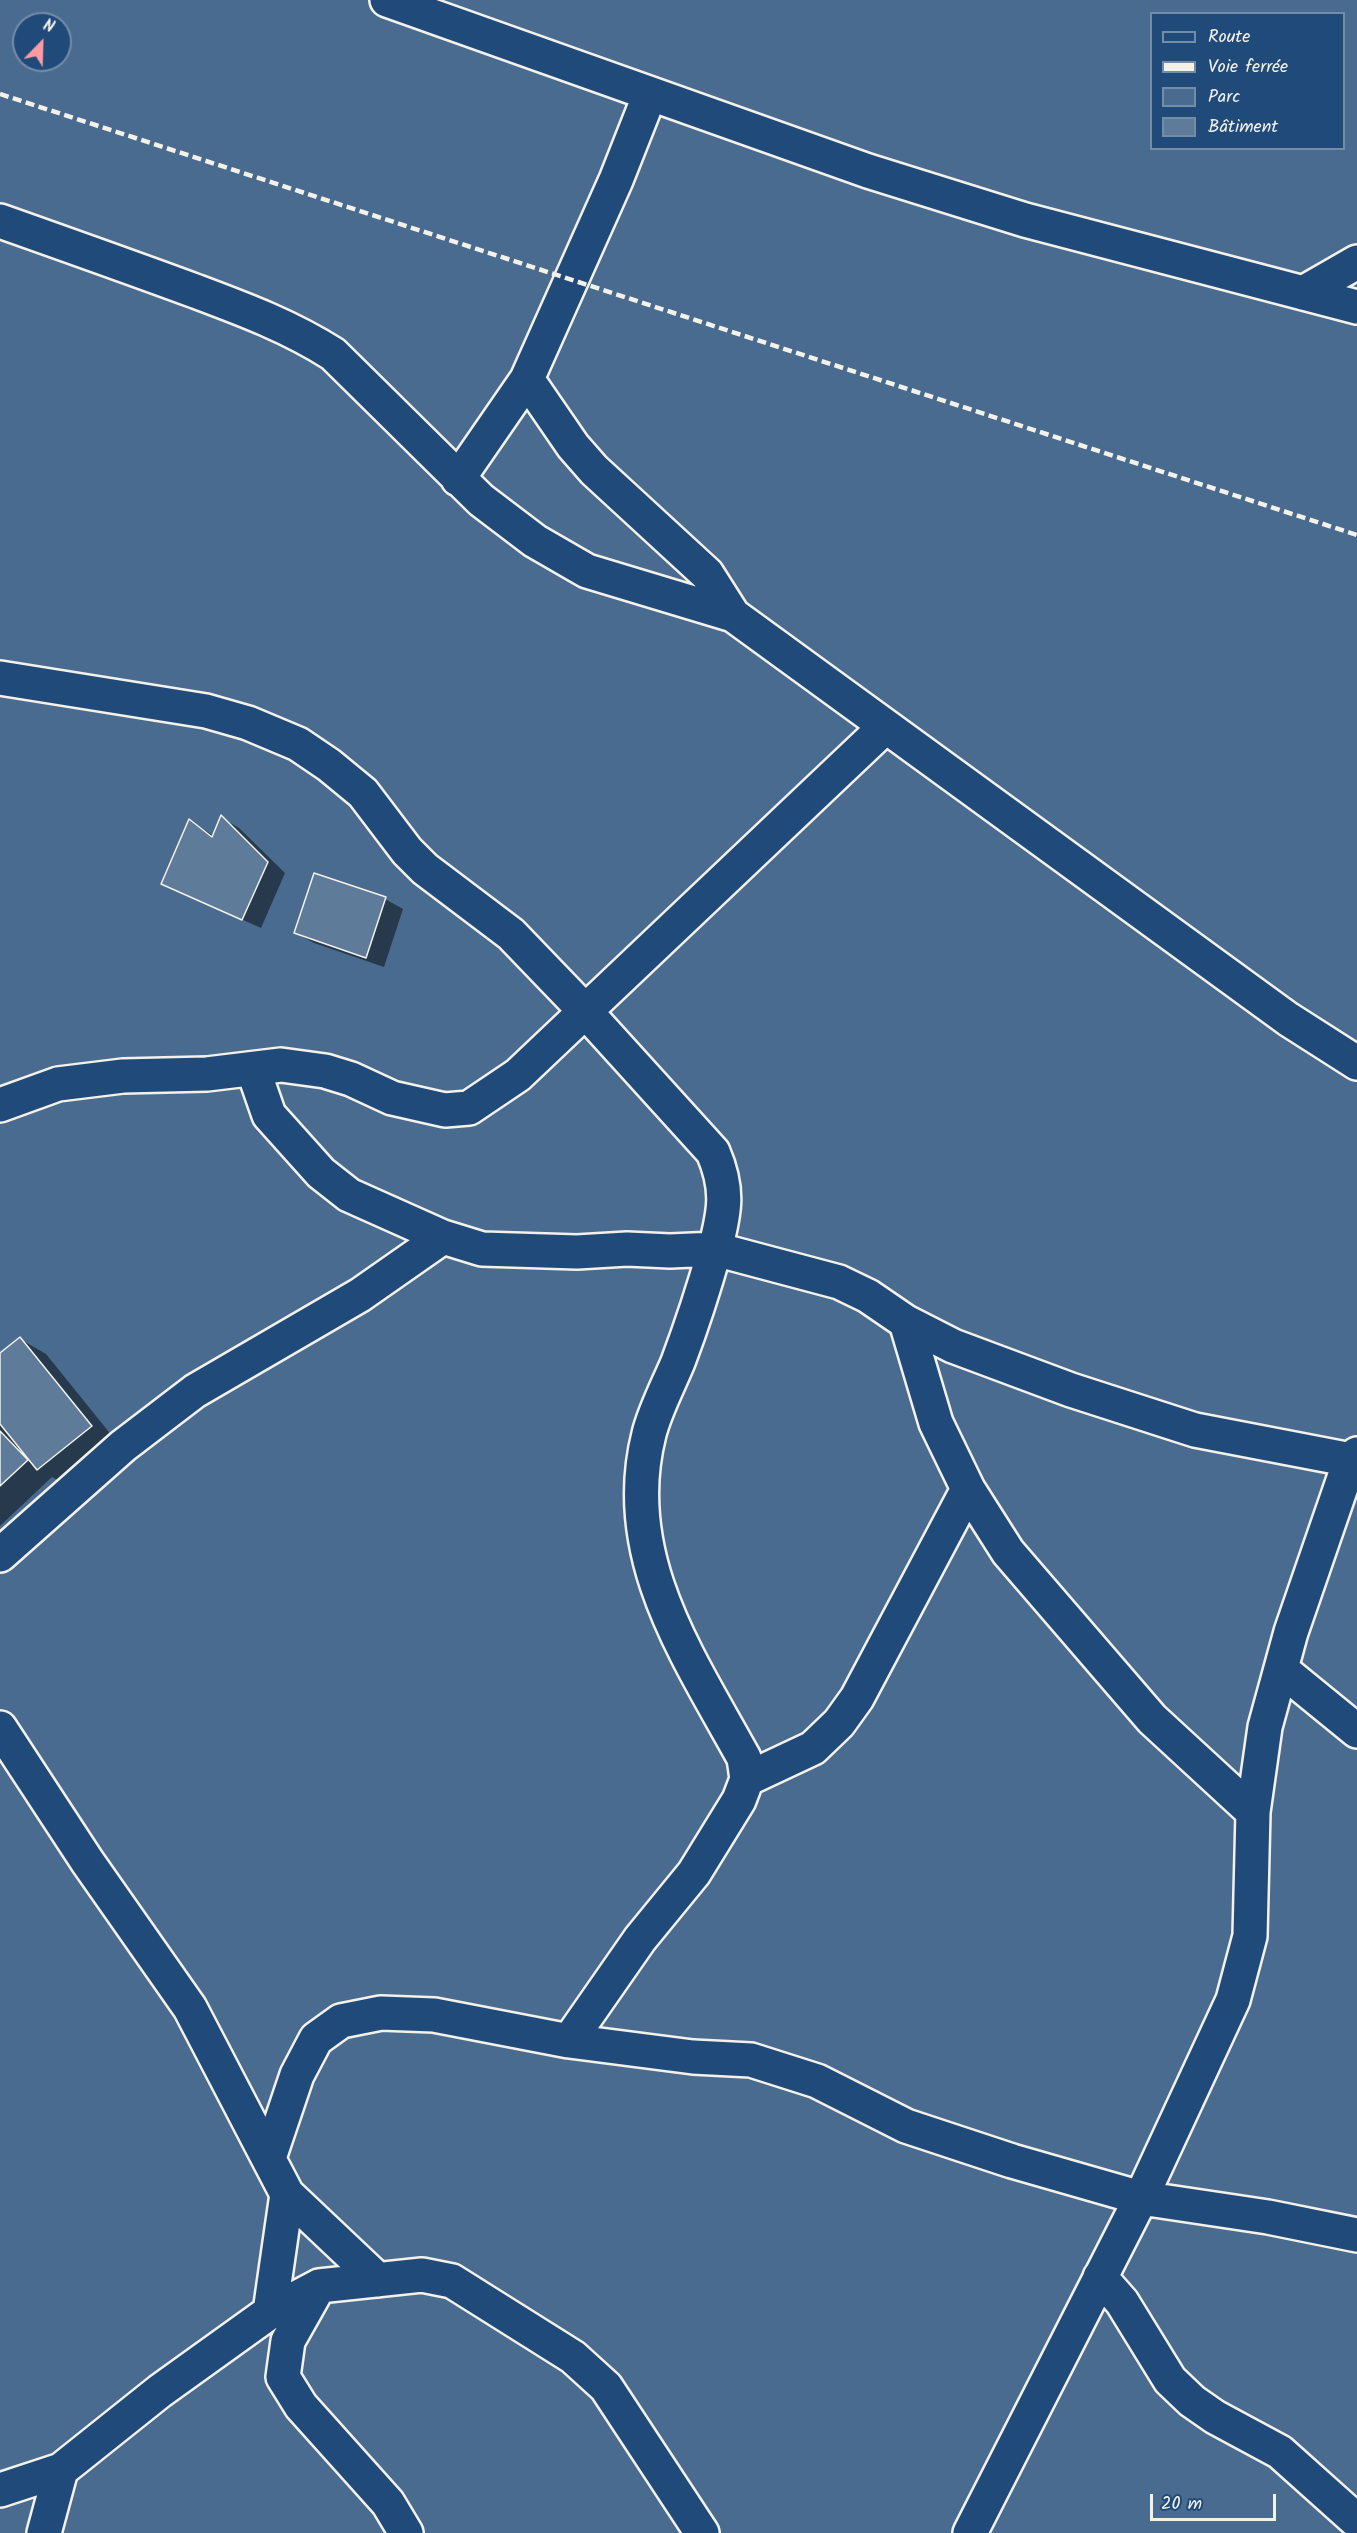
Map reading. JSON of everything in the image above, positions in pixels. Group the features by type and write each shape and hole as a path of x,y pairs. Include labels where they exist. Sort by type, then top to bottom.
{"street":[{"path":"387,0 868,171 1025,220 1357,308"},
{"path":"458,479 527,379 616,180 650,94"},
{"path":"0,221 277,322 307,337 333,354 481,500 535,541 587,571 733,615 799,661 884,728 1190,945 1288,1019 1357,1063"},
{"path":"1303,293 1357,262"},
{"path":"527,379 573,446 594,470 707,574 733,615"},
{"path":"0,678 206,711 248,723 298,744 329,765 363,794 425,869 511,934 586,1012 713,1152 723,1176 725,1194 723,1219 696,1317 649,1431 641,1468 644,1545 664,1608 744,1758 747,1779 739,1800 694,1874 639,1939 569,2041"},
{"path":"0,1105 58,1084 123,1076 253,1069 281,1065 325,1071 351,1079 392,1098 445,1110 469,1108 518,1075 884,728"},
{"path":"253,1069 269,1115 321,1173 349,1195 443,1237 482,1249 577,1252 627,1249 670,1251 715,1249 839,1282 868,1296 906,1322 953,1346 1006,1367 1195,1430 1355,1458 1281,1669 1265,1727 1253,1812 1250,1936 1233,2000 1142,2198 970,2533"},
{"path":"0,1555 123,1446 195,1391 360,1295 443,1237"},
{"path":"906,1322 936,1423 968,1489 1008,1552 1152,1719 1253,1812"},
{"path":"747,1779 813,1748 839,1723 857,1698 968,1489"},
{"path":"1281,1669 1357,1731"},
{"path":"0,1728 87,1861 190,2008 287,2194 378,2280"},
{"path":"269,2158 293,2086 316,2039 341,2021 381,2013 434,2015 569,2041 693,2056 751,2060 817,2081 906,2126 1012,2161 1142,2198 1268,2217 1357,2235"},
{"path":"270,2312 287,2194"},
{"path":"0,2490 61,2470 160,2391 270,2312 319,2286 422,2275 452,2281 573,2356 606,2387 702,2533"},
{"path":"1100,2277 1122,2302 1170,2380 1192,2401 1215,2417 1280,2452 1357,2521"},
{"path":"319,2286 288,2342 283,2377 301,2406 388,2503 405,2533"},
{"path":"44,2533 61,2470"}],"green space":[{"path":"0,0 1357,0 1357,2533 0,2533"}],"building":[{"path":"221,815 268,862 242,920 161,884 189,819 212,837"},
{"path":"314,873 386,897 366,958 294,933"},
{"path":"20,1337 92,1426 37,1470 0,1424 0,1353"},
{"path":"0,1431 28,1460 0,1486"}],"railway":[{"path":"0,94 1357,535"}]}
